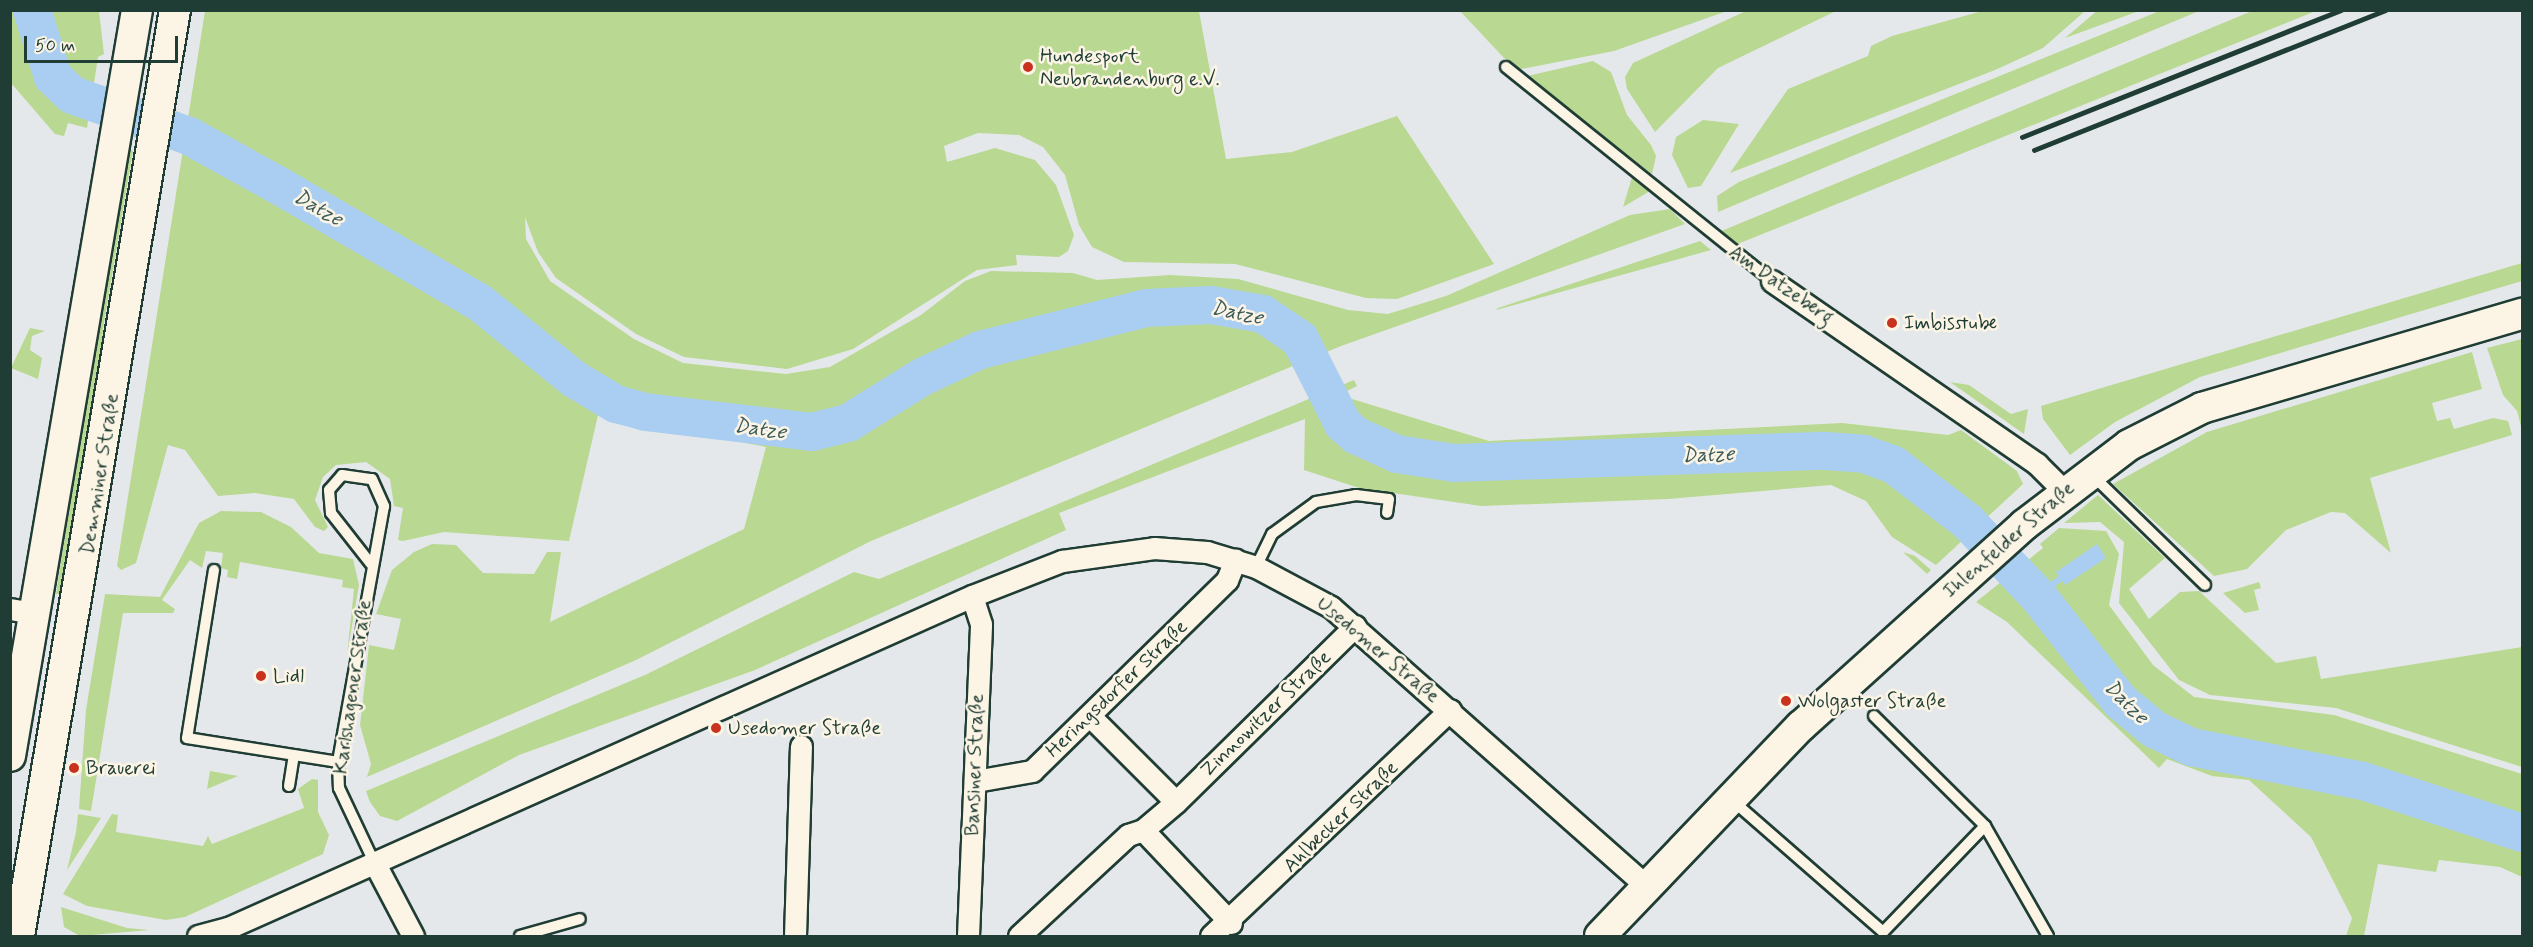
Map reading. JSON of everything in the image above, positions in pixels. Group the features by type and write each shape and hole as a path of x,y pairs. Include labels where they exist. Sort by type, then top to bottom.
{"main road":[{"name":"Demminer Straße","path":"10,756 24,611 116,143 138,10"},
{"name":"Demminer Straße","path":"19,936 75,621 175,10"},
{"name":"Ihlenfelder Straße","path":"1600,936 1801,726 2024,525 2089,472 2202,408 2523,314"},
{"path":"24,611 75,621"}],"street":[{"name":"Am Datzeberg","path":"1772,280 2037,464 2064,491"},
{"name":"Usedomer Straße","path":"198,936 222,932 972,596 1062,561 1117,550 1182,549 1235,560 1256,567 1304,590 1356,626 1647,887"},
{"name":"Heringsdorfer Straße","path":"975,781 1032,771 1091,717 1227,580 1235,560"},
{"name":"Bansiner Straße","path":"968,936 981,624 972,596"},
{"name":"Zinnowitzer Straße","path":"1019,936 1128,835 1143,830 1176,802 1356,626"},
{"name":"Ahlbecker Straße","path":"1211,936 1231,922 1450,710"},
{"path":"1091,717 1176,802"},
{"path":"795,936 801,746"},
{"path":"1143,830 1231,922"},
{"name":"Karlshagener Straße","path":"374,862 413,936"}],"lane":[{"name":"Am Datzeberg","path":"1506,67 1772,280"},
{"path":"2089,472 2205,585"},
{"name":"Karlshagener Straße","path":"371,564 331,513 329,490 342,475 363,475 383,494 338,762 339,788 374,862"},
{"path":"1256,567 1272,534 1316,502 1356,495 1389,499 1388,513"},
{"path":"214,570 187,738 338,762"},
{"path":"1874,716 1985,826 2048,936"},
{"path":"289,786 294,755"},
{"path":"1730,799 1882,932 1985,826"},
{"path":"520,936 580,919"}],"green space":[{"path":"1986,10 2085,11 2043,48 1995,70 1730,173 1788,89 1868,56 1871,46 1892,36"},
{"path":"2098,10 2139,11 2065,38 2078,27"},
{"path":"2162,10 2199,11 1718,212 1717,196 1739,182"},
{"path":"10,11 99,11 104,54 98,57 87,128 68,123 64,136 55,134 11,83"},
{"path":"205,11 1199,11 1226,159 1292,152 1397,116 1494,264 1397,299 1366,298 1235,264 1124,262 1092,247 1079,225 1065,175 1043,147 1019,135 978,133 944,146 947,162 995,148 1035,160 1056,185 1074,235 1068,251 1059,257 1016,255 1017,265 977,270 853,349 787,369 684,357 636,334 556,278 538,252 525,217 526,239 550,281 634,339 683,363 786,374 830,367 921,315 965,281 991,271 1073,273 1097,280 1170,275 1238,279 1348,310 1388,314 1446,296 1630,215 1670,209 1685,224 1341,346 871,541 636,660 367,777 371,764 360,725 369,645 394,650 401,619 376,614 392,570 414,552 432,544 456,545 483,573 534,574 547,552 561,552 550,622 744,529 766,447 598,415 569,541 444,532 403,541 398,540 403,508 394,506 390,479 366,462 336,465 323,477 315,500 328,527 324,531 315,527 294,499 255,493 218,496 185,450 168,445 136,563 121,570 117,566"},
{"path":"1460,11 1727,11 1614,51 1521,69 1504,58"},
{"path":"1746,11 1836,11 1718,68 1655,132 1627,89 1625,77 1633,63"},
{"path":"2252,11 2316,11 1735,245 1719,232"},
{"path":"1593,61 1611,72 1627,115 1651,145 1656,156 1652,174 1523,77"},
{"path":"1703,120 1739,124 1701,186 1688,188 1672,155 1676,137"},
{"path":"126,148 133,151 103,329 99,392 63,594 56,594"},
{"path":"1633,174 1650,191 1623,207"},
{"path":"1700,241 1711,250 1496,310 1498,308"},
{"path":"2522,263 2522,281 2200,377 2115,422 2070,455 2043,419 2041,406"},
{"path":"30,328 45,331 32,336 30,350 42,358 38,379 11,368"},
{"path":"2522,339 2522,430 2517,411 2503,395 2487,348"},
{"path":"2472,352 2482,389 2432,403 2437,421 2450,418 2454,429 2493,418 2508,421 2512,435 2370,478 2391,553 2345,513 2331,512 2286,530 2247,569 2214,576 2113,484 2207,432"},
{"path":"1354,380 1357,386 1339,395 1489,441 1842,423 1948,435 1961,430 2017,471 2023,484 1936,565 1892,537 1866,501 1831,485 1668,499 1481,506 1359,488 1304,470 1305,419 1059,513 1066,530 755,670 519,755 397,821 380,816 370,802 366,791 645,675 854,572 879,579"},
{"path":"1950,382 1969,385 2011,414 2028,409 2024,434"},
{"path":"2098,495 2165,558 2129,589 2149,619 2180,592 2199,591 2276,663 2316,656 2321,679 2522,647 2522,767 2336,708 2210,695 2179,680 2119,603 2124,542 2100,522 2064,523"},
{"path":"221,511 261,512 291,527 319,553 353,559 359,585 347,655 354,589 342,587 343,580 240,562 237,579 227,577 228,570 221,568 223,553 206,551 202,568 190,560 162,600 175,609 173,613 123,613 91,811 79,809 86,710 105,594 160,597 199,523"},
{"path":"2059,528 2106,531 2119,554 2109,605 2153,665 2194,697 2334,715 2522,774 2522,877 2500,867 2439,860 2436,872 2378,864 2364,936 2346,936 2352,918 2311,837 2249,780 2212,776 2167,759 2159,768 2007,622 1976,602 2043,548 2040,544"},
{"path":"1903,552 1915,556 1931,570 1927,574"},
{"path":"2259,582 2261,588 2254,590 2259,610 2245,613 2223,593"},
{"path":"210,771 238,776 207,789"},
{"path":"312,779 318,780 318,812 329,835 323,854 185,917 166,920 87,906 63,894 112,814 118,815 116,832 203,846 208,836 212,844 304,808 298,789"},
{"path":"78,814 101,818 67,870 76,832"},
{"path":"61,907 127,928 149,930 80,936 64,927"}],"water":[{"path":"2097,544 2106,558 2065,585 2056,572"}],"waterway":[{"name":"Datze","path":"32,10 53,77 72,95 189,136 276,184 479,302 574,379 616,404 645,412 812,432 848,423 922,377 980,350 1146,308 1211,305 1263,314 1300,339 1343,424 1357,436 1397,454 1454,463 1825,451 1864,454 1894,465 1967,521 2038,596 2120,701 2154,729 2191,747 2363,781 2522,833"},
{"path":"2038,596 2061,578"}],"railway":[{"path":"2022,137 2341,10"},
{"path":"2034,150 2385,10"}],"place":[{"name":"Hundesport Neubrandenburg e.V.","path":"1028,67"},
{"name":"Imbisstube","path":"1892,323"},
{"name":"Lidl","path":"261,676"},
{"name":"Wolgaster Straße","path":"1786,701"},
{"name":"Usedomer Straße","path":"716,728"},
{"name":"Brauerei","path":"74,768"}]}
